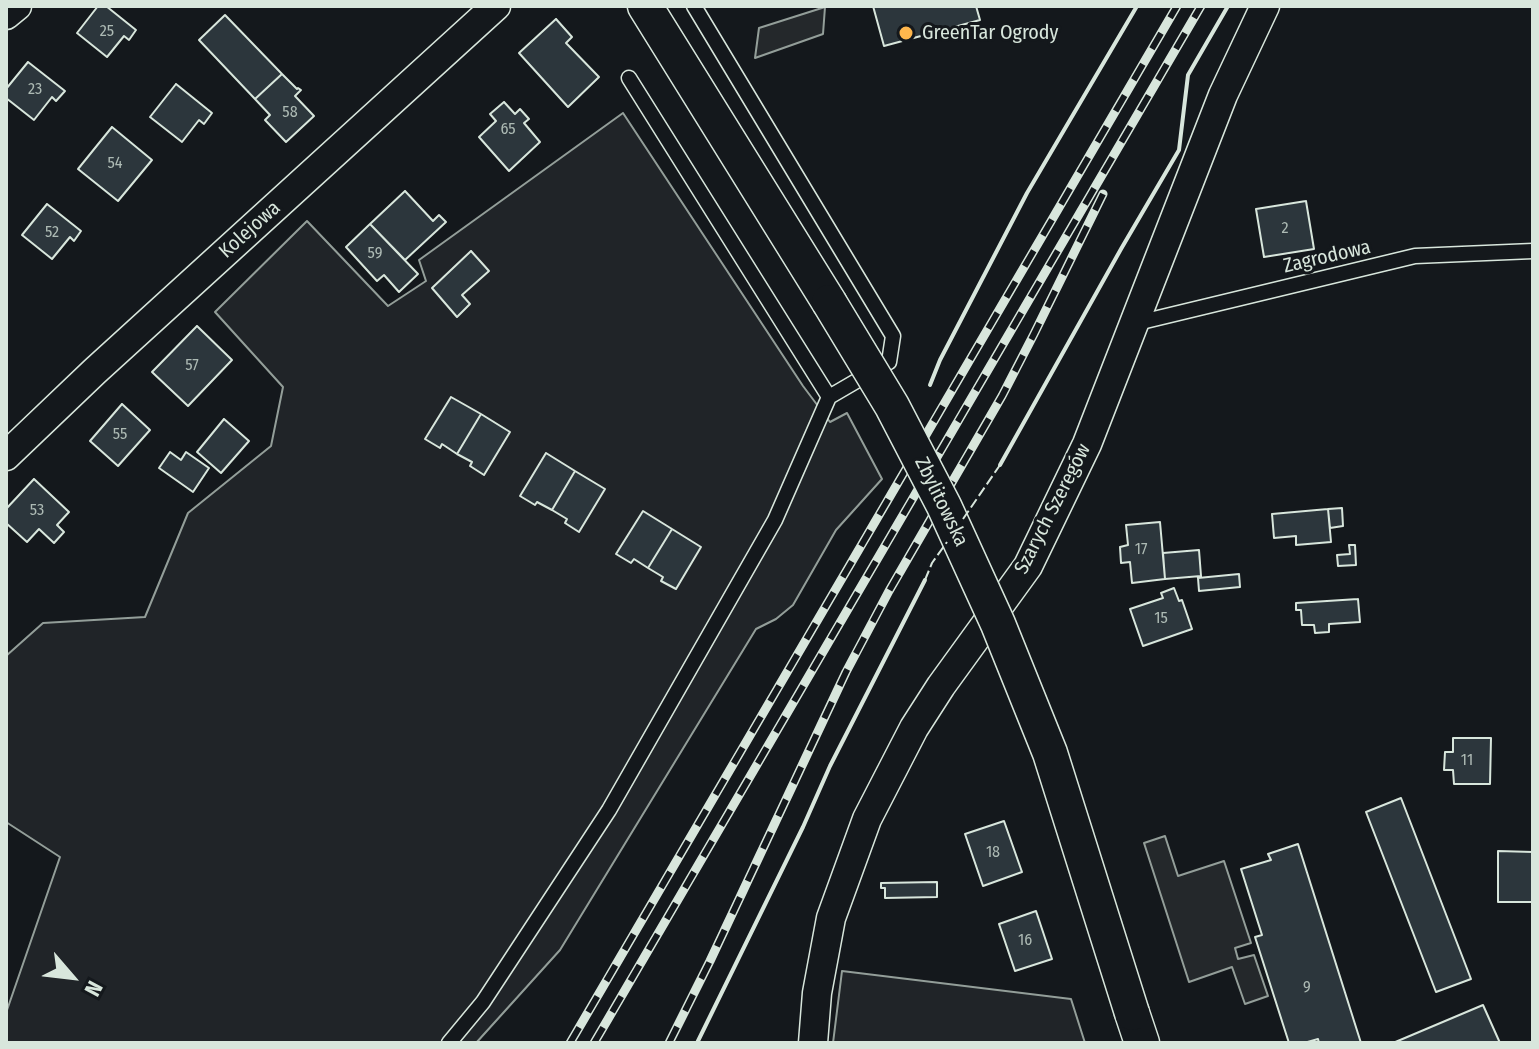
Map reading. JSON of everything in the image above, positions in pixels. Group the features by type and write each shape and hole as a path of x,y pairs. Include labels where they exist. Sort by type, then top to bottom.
{"street":[{"path":"6,15 17,6"},
{"name":"Kolejowa","path":"6,456 95,371 496,6"},
{"name":"Zbylitowska","path":"645,6 829,302 905,431 944,506 998,624 1050,753 1137,1028"},
{"name":"Szarych Szeregów","path":"813,1043 817,993 831,918 867,819 934,696 1028,566 1087,444 1223,95 1265,6"}],"lane":[{"path":"449,1043 483,1002 609,810 775,520 829,397 889,362 893,336 694,6"},
{"path":"629,78 829,397"},
{"name":"Zagrodowa","path":"1132,324 1415,256 1533,251"}],"shaded area":[{"path":"825,7 823,34 755,58 759,28"},
{"path":"623,113 803,386 830,422 847,413 882,479 836,530 793,605 776,619 756,629 560,950 476,1043 6,1043 6,1013 60,857 6,822 6,656 43,623 145,617 188,513 271,446 283,387 215,312 307,221 388,306 426,281 419,260"},
{"path":"1165,836 1178,876 1224,861 1251,943 1235,948 1238,959 1254,955 1268,996 1245,1004 1232,967 1189,982 1144,843"},
{"path":"842,971 1071,999 1085,1043 833,1043"}],"building":[{"path":"98,6 106,6 136,30 129,40 124,36 107,57 77,33"},
{"name":"GreenTar Ogrody","path":"873,6 976,6 980,20 884,46"},
{"path":"225,15 282,74 255,99 199,40"},
{"path":"556,19 572,37 566,43 599,77 568,107 519,53"},
{"path":"28,62 65,91 56,101 52,97 34,120 6,98 6,89"},
{"path":"282,74 301,90 295,96 314,116 286,142 265,120 270,115 255,99"},
{"path":"176,84 212,113 204,124 199,120 182,142 150,117"},
{"path":"504,102 515,114 520,109 529,119 524,123 540,142 509,171 479,137 496,121 490,114"},
{"path":"112,127 152,160 118,201 78,169"},
{"path":"405,191 433,221 439,215 446,222 405,260 370,224"},
{"path":"1306,201 1314,249 1264,257 1256,209"},
{"path":"47,204 81,231 74,241 70,237 52,259 22,235"},
{"path":"370,224 418,274 399,292 384,275 377,281 346,247"},
{"path":"471,251 489,271 462,295 470,304 457,317 432,288"},
{"path":"197,326 232,360 188,406 152,372"},
{"path":"451,397 481,414 457,454 442,444 440,448 425,439"},
{"path":"122,404 150,430 118,466 90,441"},
{"path":"481,414 510,432 484,475 470,466 472,462 457,454"},
{"path":"224,419 249,441 221,473 197,452"},
{"path":"170,452 181,460 186,452 209,468 193,492 159,468"},
{"path":"546,453 575,471 552,510 520,496"},
{"path":"575,471 605,489 579,532 565,523 567,519 552,510"},
{"path":"34,479 69,512 57,525 64,532 54,543 39,529 27,542 6,523 6,509"},
{"path":"1342,508 1343,526 1330,528 1328,509"},
{"path":"1328,509 1331,542 1296,545 1296,536 1274,538 1272,514"},
{"path":"643,511 672,529 648,568 634,559 631,563 616,554"},
{"path":"1160,522 1165,579 1132,583 1130,562 1121,563 1120,547 1128,545 1126,525"},
{"path":"672,529 701,547 676,589 661,581 663,577 648,568"},
{"path":"1349,545 1355,545 1356,565 1338,566 1337,555 1350,554"},
{"path":"1199,550 1201,576 1165,579 1163,553"},
{"path":"1239,574 1240,587 1199,591 1198,578"},
{"path":"1174,588 1179,601 1182,600 1192,629 1143,646 1130,609 1163,598 1161,593"},
{"path":"1358,599 1360,622 1329,624 1329,632 1315,633 1314,625 1302,625 1301,610 1296,610 1296,603"},
{"path":"1453,738 1491,738 1490,784 1454,784 1453,770 1444,770 1445,752 1453,752"},
{"path":"1401,798 1471,979 1436,992 1366,812"},
{"path":"1004,821 1022,872 983,886 965,834"},
{"path":"1298,844 1361,1043 1319,1043 1318,1039 1289,1043 1255,937 1262,935 1241,869 1271,860 1268,854"},
{"path":"1498,851 1533,852 1533,902 1498,902"},
{"path":"937,882 937,897 885,898 885,888 881,888 881,883"},
{"path":"1036,911 1052,959 1015,971 999,924"},
{"path":"1483,1005 1500,1043 1393,1043"}],"railway":[{"path":"570,1043 1177,6"},
{"path":"594,1043 1201,6"},
{"path":"669,1043 846,672 889,591 1002,396 1103,194"}],"fence":[{"path":"963,519 1000,465"},
{"path":"925,580 932,563 947,542"}],"wall":[{"path":"930,385 1027,193 1137,6"},
{"path":"1000,465 1179,150 1188,75 1228,6"},
{"path":"697,1043 830,766 925,580"}],"place":[{"name":"GreenTar Ogrody","path":"906,33"}]}
